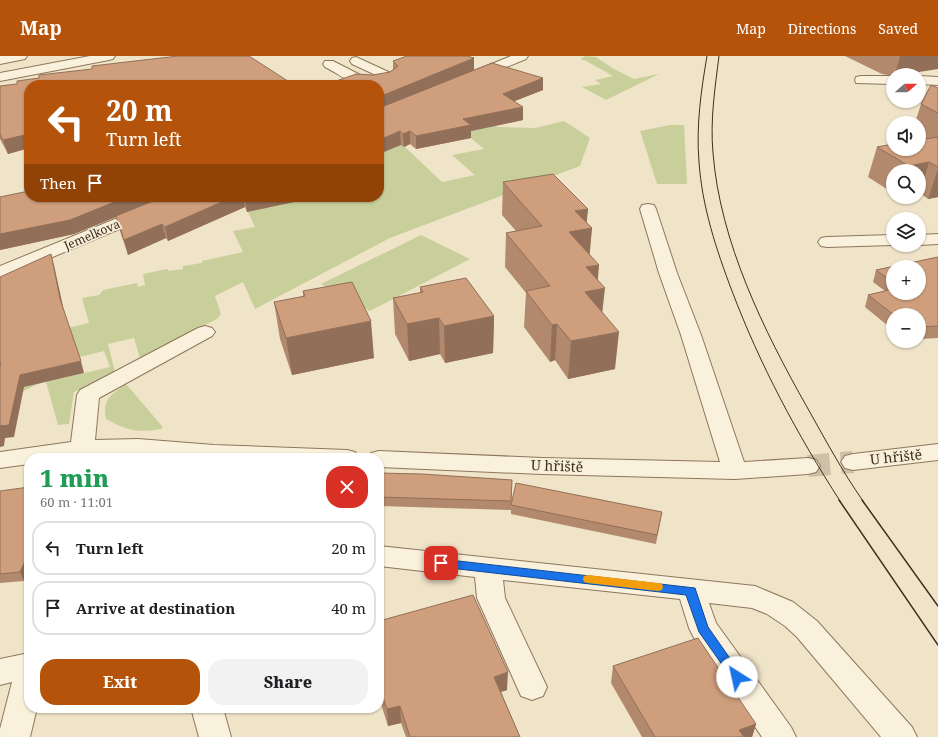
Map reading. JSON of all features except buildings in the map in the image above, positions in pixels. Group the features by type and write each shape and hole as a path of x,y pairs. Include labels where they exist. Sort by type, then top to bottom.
{"street":[{"path":"0,60 21,56"},
{"path":"0,77 109,56"},
{"path":"457,83 522,56"},
{"path":"356,61 391,78 384,80"},
{"path":"329,64 359,80"},
{"path":"861,80 886,80"},
{"path":"926,80 938,81"},
{"path":"384,82 396,87"},
{"name":"Jemelkova","path":"0,273 171,202"},
{"path":"648,208 668,273 735,471"},
{"path":"926,240 938,239"},
{"path":"827,242 886,240"},
{"path":"82,448 88,396 205,332"},
{"path":"48,453 82,448 137,452 214,453"},
{"name":"U hřiště","path":"853,462 938,452"},
{"path":"0,460 24,456"},
{"name":"U hřiště","path":"384,459 550,466 735,471 808,466"},
{"path":"384,557 755,597 774,604 790,614 807,629 902,737"},
{"path":"488,568 491,598 532,687"},
{"path":"691,591 703,628 780,737"},
{"path":"0,672 24,666"},
{"path":"14,737 24,696"},
{"path":"208,713 215,737"}],"green space":[{"path":"586,56 596,57 614,69 634,79 659,74 606,100 582,87 601,84 595,80 613,76 580,59"},
{"path":"477,114 497,127 535,128 564,121 590,138 580,166 390,238 255,309 243,282 215,296 221,314 217,319 140,359 134,338 108,344 115,372 74,392 69,424 58,425 46,382 110,367 104,351 43,366 46,380 8,399 0,401 0,347 53,331 89,323 82,298 99,295 103,290 137,283 138,287 145,285 143,274 167,269 169,271 183,269 183,266 202,263 202,261 243,252 233,231 255,227 248,212 289,202 384,202 384,151 397,144 404,146 442,182 475,175 452,155 484,149 454,124"},
{"path":"670,125 684,125 687,184 657,184 640,131"},
{"path":"421,235 470,259 370,311 321,284"},
{"path":"126,384 162,426 162,429 146,431 133,430 106,419 105,407 109,398"}],"tunnel":[{"path":"808,466 853,462"}],"tram line":[{"path":"707,56 700,109 698,149 703,195 715,243 743,319 780,399 840,501"},
{"path":"719,56 712,141 717,186 734,252 746,285 775,348 834,455 863,501"},
{"path":"839,500 938,645"},
{"path":"862,500 938,606"}],"slow traffic":[{"path":"588,579 658,587"}],"route":[{"path":"441,563 691,591 703,628 737,677"}]}
